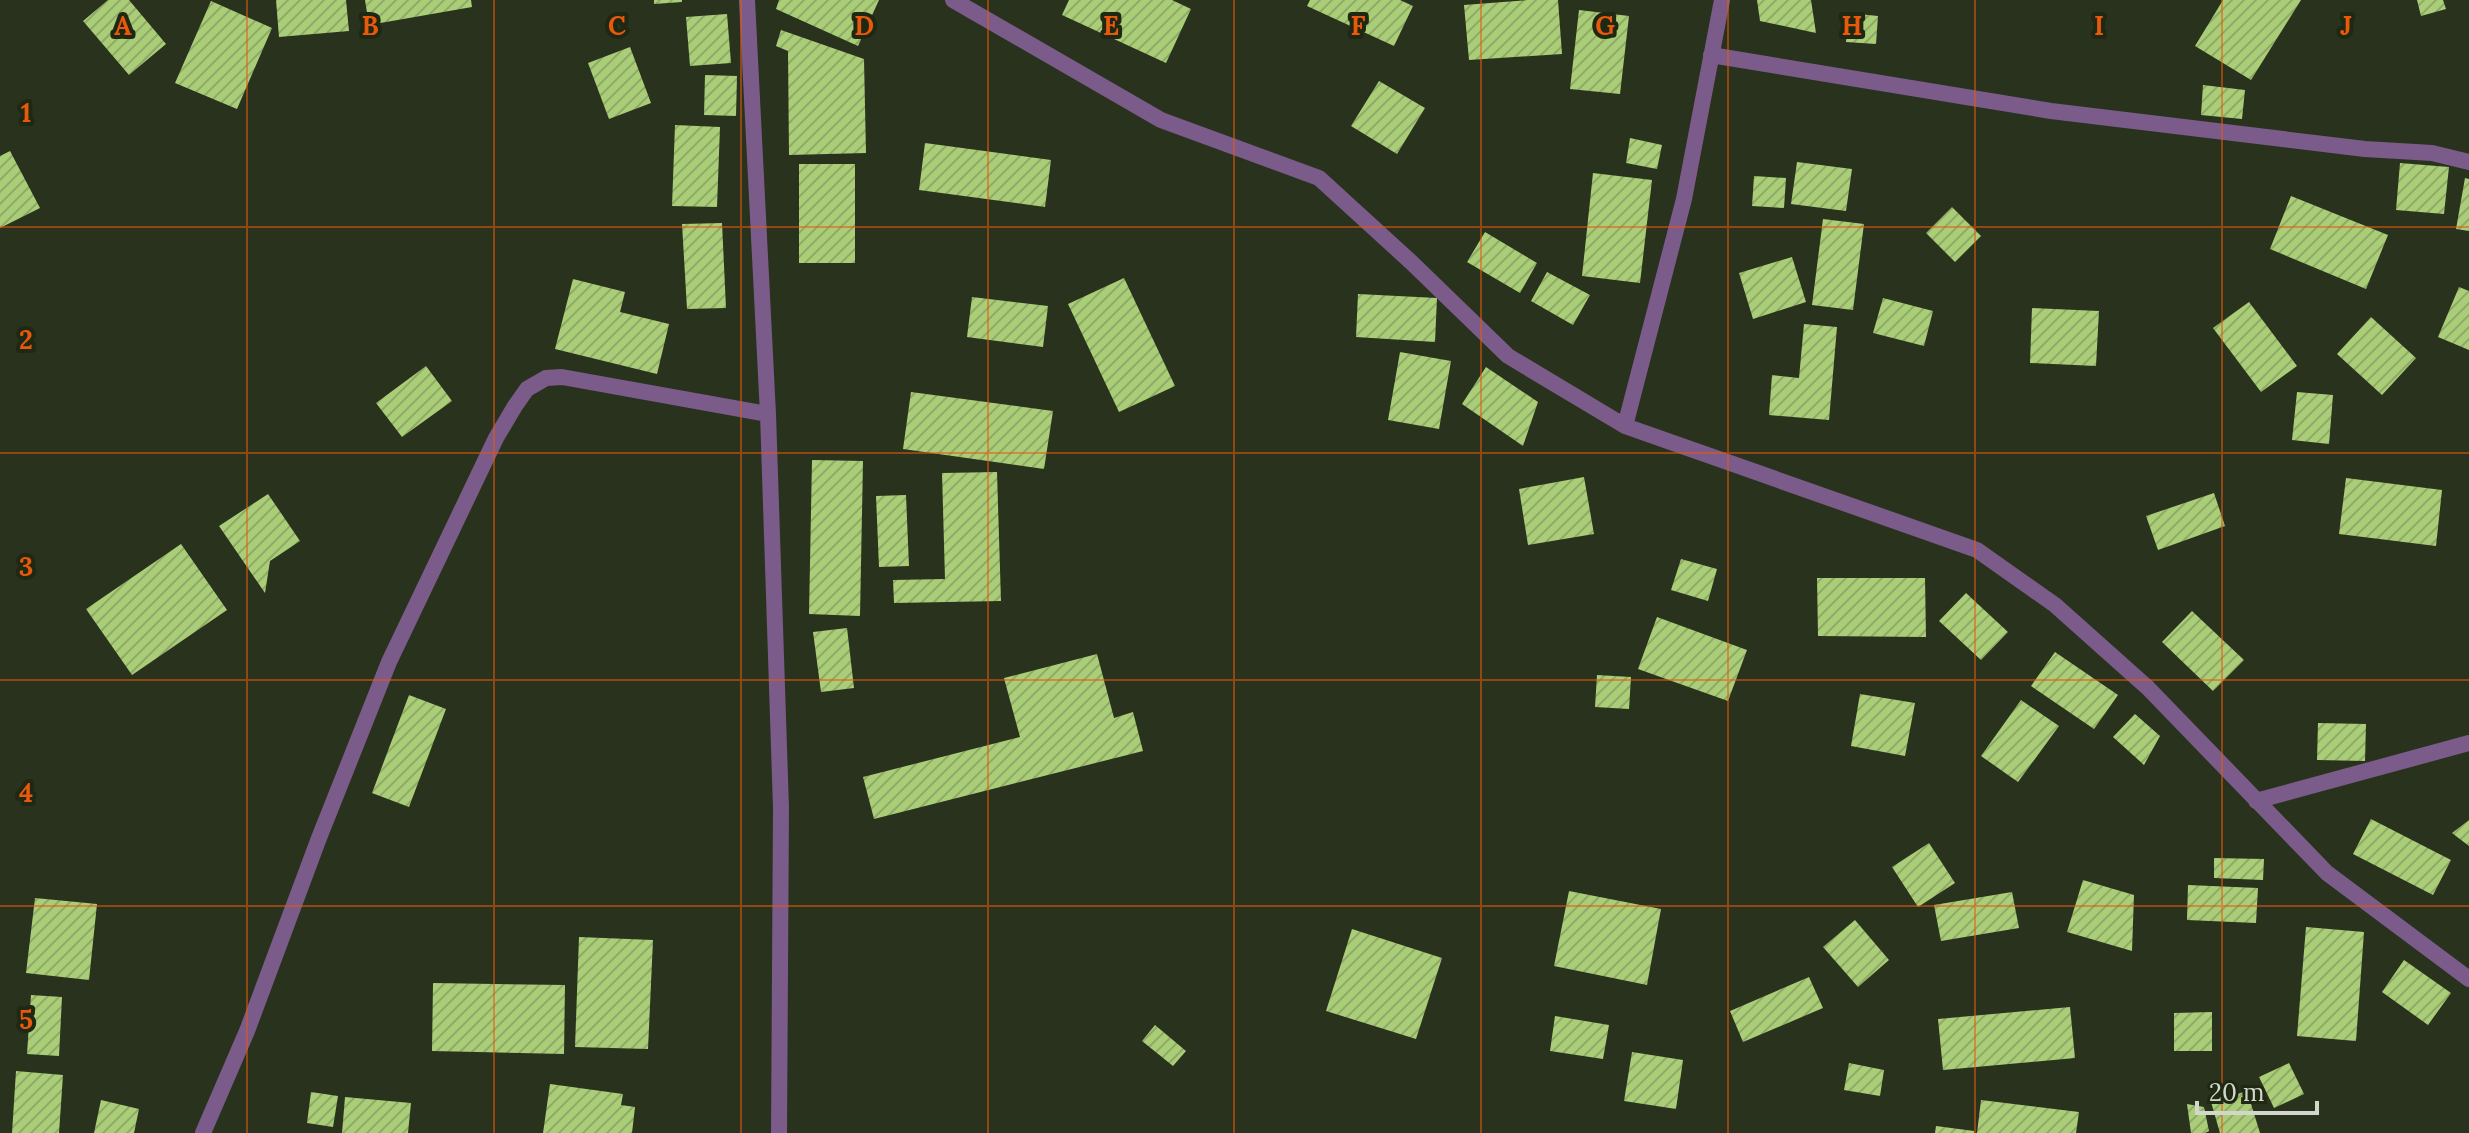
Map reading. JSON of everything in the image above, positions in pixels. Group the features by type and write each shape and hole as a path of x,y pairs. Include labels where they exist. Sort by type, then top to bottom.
{"street":[{"path":"747,0 768,414 781,808 779,1133"},
{"path":"953,0 1161,120 1319,178 1508,356 1625,426 1977,550 2055,605 2148,688 2327,873 2469,979"},
{"path":"1625,426 1684,199 1722,0"},
{"path":"1711,55 2051,111 2365,149 2432,153 2469,162"},
{"path":"203,1133 247,1031 389,662 496,438 527,389 546,378 562,377 768,414"},
{"path":"2256,801 2469,743"}],"building":[{"path":"108,0 129,0 166,44 129,75 83,21"},
{"path":"276,0 346,0 349,31 279,37"},
{"path":"365,0 471,0 472,7 369,25"},
{"path":"654,0 682,0 682,2 654,4"},
{"path":"779,0 879,0 858,46 776,9"},
{"path":"1069,0 1172,0 1191,9 1166,63 1062,15"},
{"path":"1310,0 1400,0 1413,6 1394,46 1307,6"},
{"path":"1558,0 1562,54 1469,60 1464,5"},
{"path":"1757,0 1811,0 1816,33 1760,21"},
{"path":"2223,0 2301,0 2251,80 2195,46"},
{"path":"2417,0 2443,0 2446,9 2421,16"},
{"path":"211,1 272,28 237,109 175,83"},
{"path":"1579,10 1629,16 1620,94 1570,89"},
{"path":"1849,13 1878,16 1876,44 1846,42"},
{"path":"727,14 731,63 690,66 686,17"},
{"path":"781,30 864,59 866,153 789,155 788,51 776,46"},
{"path":"630,47 651,103 609,119 588,63"},
{"path":"705,75 737,76 736,116 704,115"},
{"path":"1379,81 1425,108 1397,154 1351,126"},
{"path":"2203,85 2245,90 2242,119 2201,115"},
{"path":"675,125 720,127 717,207 672,206"},
{"path":"1630,138 1662,145 1657,169 1626,163"},
{"path":"925,143 1051,160 1045,207 919,190"},
{"path":"10,151 40,208 0,228 0,156"},
{"path":"1797,162 1852,169 1846,211 1791,204"},
{"path":"2400,163 2449,167 2444,214 2396,210"},
{"path":"799,164 855,164 855,263 799,263"},
{"path":"1593,173 1652,180 1640,283 1582,276"},
{"path":"1754,176 1786,178 1784,208 1752,206"},
{"path":"2465,178 2469,179 2469,231 2456,229"},
{"path":"2291,196 2388,235 2366,289 2270,249"},
{"path":"1952,207 1981,236 1955,262 1926,233"},
{"path":"1823,219 1864,224 1853,310 1812,305"},
{"path":"722,223 726,308 687,309 682,224"},
{"path":"1485,232 1537,263 1520,293 1467,262"},
{"path":"1792,257 1806,302 1753,319 1739,273"},
{"path":"1547,272 1590,295 1573,325 1531,301"},
{"path":"1124,278 1175,386 1119,412 1068,304"},
{"path":"573,279 625,292 620,312 669,324 657,374 555,349"},
{"path":"2459,287 2469,291 2469,350 2438,337"},
{"path":"1358,294 1437,298 1435,342 1356,337"},
{"path":"972,297 1048,306 1043,347 967,337"},
{"path":"1883,298 1933,311 1924,346 1873,333"},
{"path":"2249,302 2297,366 2261,392 2213,328"},
{"path":"2032,308 2099,311 2096,366 2030,363"},
{"path":"2371,317 2416,358 2382,395 2337,354"},
{"path":"1804,324 1837,327 1829,420 1769,415 1772,375 1799,378"},
{"path":"1400,352 1451,361 1439,429 1388,420"},
{"path":"426,366 452,401 402,437 376,403"},
{"path":"1486,367 1538,402 1523,446 1462,404"},
{"path":"911,392 1053,411 1044,469 903,449"},
{"path":"2297,392 2333,395 2329,444 2292,440"},
{"path":"812,460 863,461 860,616 809,614"},
{"path":"997,472 1001,601 894,603 893,580 945,579 942,473"},
{"path":"1584,477 1594,534 1528,545 1519,489"},
{"path":"2346,478 2442,490 2436,546 2339,534"},
{"path":"2214,493 2225,526 2158,550 2146,516"},
{"path":"268,494 300,541 270,561 265,593 219,526"},
{"path":"906,495 909,566 879,567 876,496"},
{"path":"181,544 227,610 132,675 86,609"},
{"path":"1681,559 1717,569 1708,601 1671,590"},
{"path":"1817,578 1925,578 1926,637 1818,636"},
{"path":"1966,593 2008,632 1981,660 1939,621"},
{"path":"2192,611 2244,660 2213,691 2162,642"},
{"path":"1657,617 1747,650 1728,701 1638,669"},
{"path":"847,628 854,688 821,692 813,632"},
{"path":"2055,652 2118,695 2094,729 2031,686"},
{"path":"1097,654 1114,718 1133,712 1143,751 874,819 863,777 1020,737 1004,678"},
{"path":"1597,675 1631,677 1629,709 1595,707"},
{"path":"1860,694 1915,703 1905,756 1851,746"},
{"path":"409,695 446,709 409,807 372,793"},
{"path":"2021,700 2059,726 2018,782 1981,756"},
{"path":"2135,714 2160,736 2144,765 2113,737"},
{"path":"2318,723 2366,724 2365,761 2317,760"},
{"path":"2371,819 2451,860 2433,895 2353,854"},
{"path":"2469,820 2469,846 2452,833"},
{"path":"1929,843 1955,883 1918,907 1892,867"},
{"path":"2214,858 2264,859 2263,880 2214,878"},
{"path":"2083,880 2134,895 2132,951 2067,932"},
{"path":"2188,885 2258,888 2256,923 2187,920"},
{"path":"1569,891 1661,909 1647,985 1554,966"},
{"path":"2012,892 2019,928 1941,941 1934,905"},
{"path":"35,898 97,904 89,980 26,973"},
{"path":"1855,920 1889,960 1858,987 1823,947"},
{"path":"2306,927 2364,932 2356,1041 2297,1036"},
{"path":"1352,929 1442,958 1416,1039 1326,1011"},
{"path":"579,937 653,940 648,1049 575,1047"},
{"path":"2404,960 2451,993 2428,1025 2382,992"},
{"path":"1809,977 1823,1008 1743,1042 1730,1011"},
{"path":"433,983 565,985 564,1054 432,1051"},
{"path":"31,995 62,997 59,1056 27,1054"},
{"path":"2070,1007 2075,1058 1943,1070 1938,1019"},
{"path":"2212,1012 2212,1051 2174,1051 2174,1013"},
{"path":"1555,1016 1609,1025 1603,1059 1550,1051"},
{"path":"1155,1025 1186,1051 1173,1066 1142,1041"},
{"path":"1632,1052 1683,1060 1676,1109 1624,1101"},
{"path":"1849,1063 1884,1070 1880,1096 1844,1090"},
{"path":"2289,1063 2304,1094 2274,1108 2259,1077"},
{"path":"16,1071 63,1075 59,1133 12,1133"},
{"path":"550,1084 623,1094 621,1105 635,1107 632,1133 543,1133"},
{"path":"2247,1091 2260,1133 2220,1133 2211,1102"},
{"path":"311,1092 338,1096 333,1127 307,1123"},
{"path":"345,1097 411,1103 408,1133 342,1133"},
{"path":"101,1100 139,1109 134,1133 94,1133"},
{"path":"1981,1100 2079,1112 2076,1133 1977,1133"},
{"path":"2187,1104 2204,1107 2209,1131 2191,1133"},
{"path":"1936,1126 1974,1131 1974,1133 1935,1133"}]}
